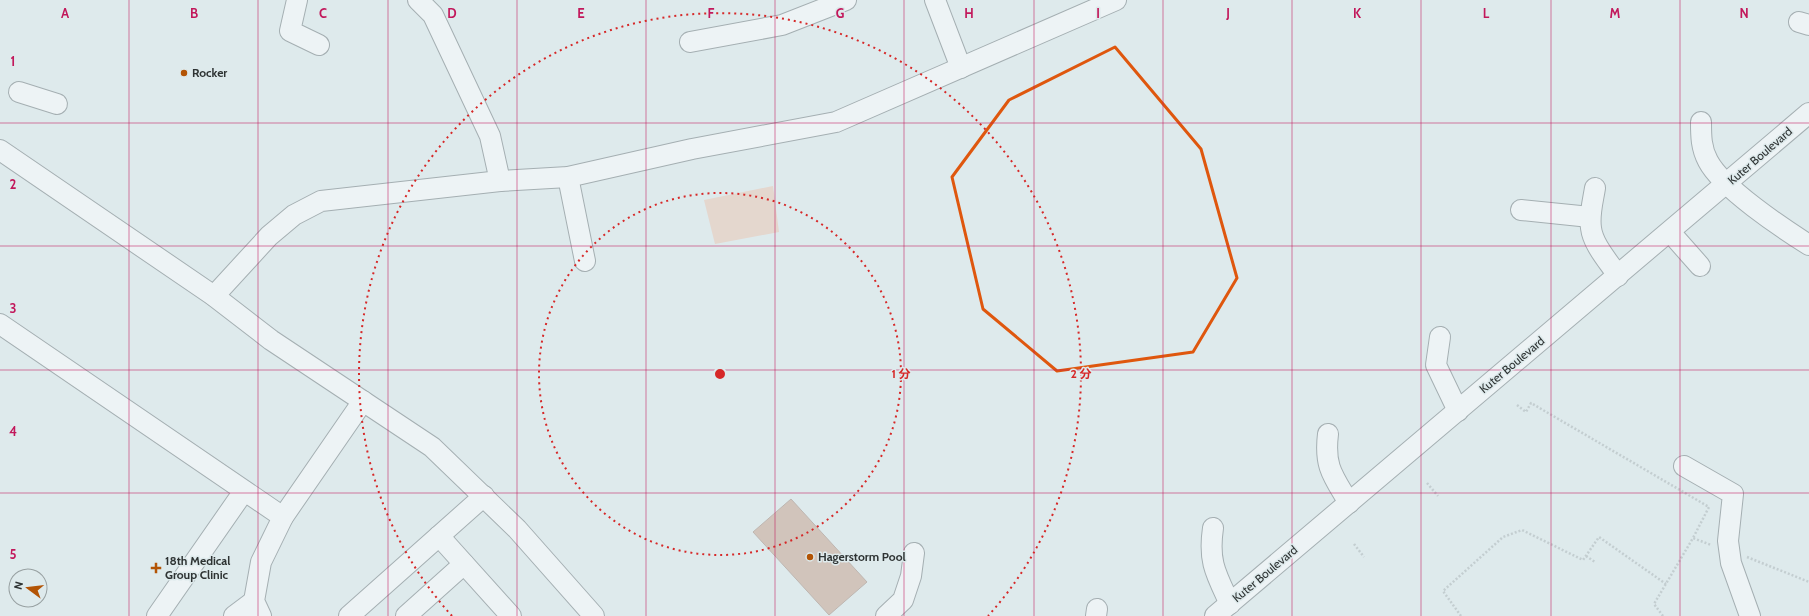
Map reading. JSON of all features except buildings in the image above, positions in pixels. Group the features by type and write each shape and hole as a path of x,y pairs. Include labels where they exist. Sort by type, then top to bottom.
{"street":[{"path":"298,0 290,31 319,45"},
{"path":"418,0 433,15 490,136 500,181"},
{"path":"690,42 782,24 846,0"},
{"path":"935,0 961,68"},
{"path":"214,296 269,236 294,215 321,201 500,181 568,177 692,149 836,122 1116,0"},
{"path":"20,92 57,104"},
{"name":"Kuter Boulevard","path":"1223,610 1809,113"},
{"path":"1701,122 1700,142 1708,162 1727,184 1785,230 1809,245"},
{"path":"0,150 214,296 271,340 432,447 517,529 594,616"},
{"path":"568,177 585,261"},
{"path":"1595,188 1590,217 1591,229 1597,243 1618,276"},
{"path":"1521,210 1590,217"},
{"path":"1670,232 1700,266"},
{"path":"0,324 282,516"},
{"path":"1440,338 1436,365 1458,411"},
{"path":"234,616 258,609 261,562 282,516 364,401"},
{"path":"1328,434 1326,461 1349,503"},
{"path":"1684,466 1733,494 1728,541 1731,563 1750,616"},
{"path":"157,616 244,491"},
{"path":"349,616 484,496"},
{"path":"1213,528 1210,546 1211,559 1223,610"},
{"path":"439,536 511,616"},
{"path":"886,616 903,600 911,576 914,553"},
{"path":"406,616 464,564"}],"path":[{"path":"1517,405 1526,412 1531,403 1709,508 1654,604 1663,616"},
{"path":"1427,483 1438,496"},
{"path":"1462,616 1443,591 1503,537 1522,530 1583,560 1599,537 1666,584"},
{"path":"1693,538 1712,546 1712,551"},
{"path":"1354,544 1364,557"},
{"path":"1586,556 1595,562"},
{"path":"1743,556 1809,582"}],"highlighted area":[{"path":"1115,47 1201,149 1237,278 1193,352 1057,371 983,309 952,177 1009,100"}],"shaded area":[{"path":"773,186 779,232 715,244 704,200"},
{"name":"Hagerstorm Pool","path":"791,499 867,582 829,615 753,532"}],"place":[{"name":"Rocker","path":"184,73"},
{"name":"Hagerstorm Pool","path":"810,557"},
{"name":"18th Medical Group Clinic","path":"156,568"}]}
